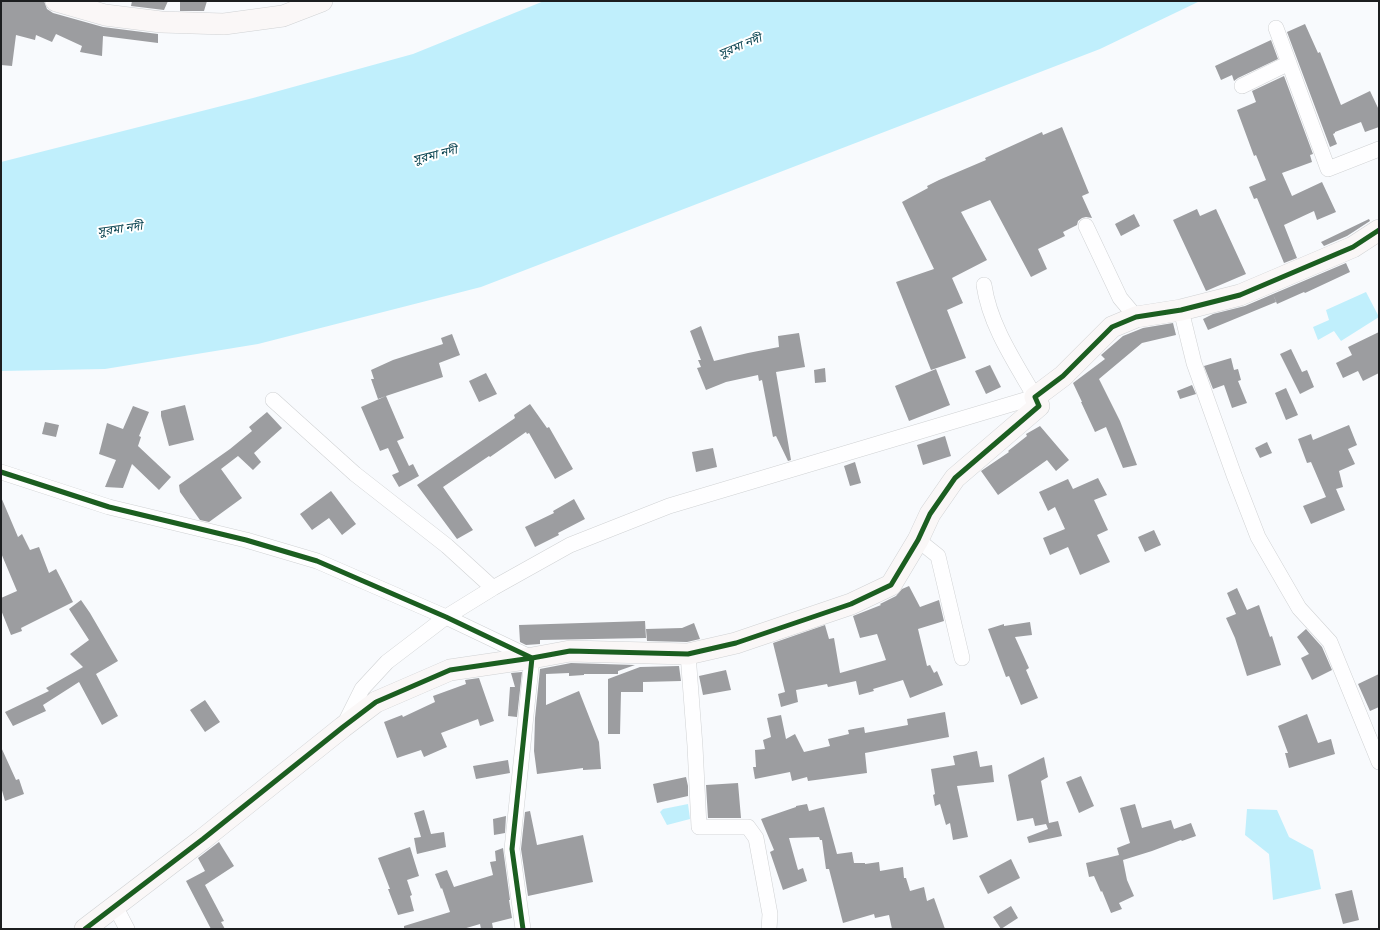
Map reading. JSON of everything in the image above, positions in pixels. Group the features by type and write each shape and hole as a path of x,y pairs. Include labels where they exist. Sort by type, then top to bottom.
{"street":[{"path":"56,1 105,15 161,22 224,24 283,16 322,1"},
{"path":"1276,28 1328,169 1379,149"},
{"path":"1242,86 1289,63"},
{"path":"1086,226 1120,298 1136,318"},
{"path":"343,727 362,689 387,662 446,617 492,588 570,545 669,506 1035,397 1063,376 1112,327 1136,318 1181,310 1240,295 1353,247 1379,230"},
{"path":"85,929 203,839 376,702 450,670 570,651 688,654 736,643 851,604 891,585 918,540 930,514 956,478 1039,406 1002,340 986,299 984,285"},
{"path":"1181,310 1194,363 1258,537 1299,608 1330,642 1379,762"},
{"path":"273,400 355,474 447,546 492,588"},
{"path":"1,472 109,507 246,540 317,561 446,617 532,658"},
{"path":"918,540 938,556 962,658"},
{"path":"688,654 695,746 698,828 748,827 756,838 770,914 769,929"},
{"path":"523,929 512,849 532,658"},
{"path":"115,906 127,929"}],"water":[{"name":"সুরমা নদী","path":"544,1 1200,1 1100,49 481,287 258,344 105,369 1,371 1,162 253,98 413,54"},
{"path":"1366,292 1379,317 1341,341 1334,331 1318,340 1313,327 1329,320 1326,310"},
{"path":"688,804 690,819 667,825 660,812 663,809"},
{"path":"1247,809 1277,810 1289,837 1313,850 1321,889 1273,900 1269,854 1245,835"}],"building":[{"path":"1,1 44,1 47,9 53,13 103,27 158,34 158,43 103,36 102,56 80,52 82,46 56,34 52,42 36,35 35,40 16,35 12,66 1,65"},
{"path":"132,1 168,1 164,10 131,6"},
{"path":"180,1 207,1 204,11 180,11"},
{"path":"1305,24 1318,53 1320,52 1341,105 1370,91 1379,110 1379,127 1365,132 1361,122 1335,132 1333,134 1337,144 1330,147 1287,32"},
{"path":"1271,40 1278,59 1234,81 1232,75 1221,80 1215,66"},
{"path":"1284,76 1313,154 1310,155 1312,162 1282,173 1292,196 1322,182 1336,212 1317,220 1314,211 1284,225 1297,258 1284,263 1257,198 1254,199 1249,187 1266,180 1256,155 1254,156 1237,110 1256,102 1252,91"},
{"path":"1062,127 1089,193 1082,196 1092,218 1082,218 1078,221 1077,225 1063,232 1065,236 1038,249 1047,269 1031,277 990,200 961,212 987,260 952,278 963,303 947,310 966,358 931,370 896,282 934,269 902,202 928,188 927,186 986,160 985,158 1042,132 1043,135"},
{"path":"1197,209 1200,216 1216,209 1246,274 1206,291 1173,220"},
{"path":"1134,214 1140,226 1121,236 1115,224"},
{"path":"1369,219 1370,221 1347,236 1324,246 1321,242"},
{"path":"1346,263 1350,272 1277,304 1273,294"},
{"path":"1273,294 1276,302 1208,330 1203,319 1213,314 1245,306"},
{"path":"1173,323 1176,335 1142,343 1099,379 1120,421 1137,465 1123,468 1106,427 1095,432 1073,383 1105,359 1101,355 1123,336 1143,328"},
{"path":"701,326 714,361 779,347 778,336 799,333 805,367 776,372 791,460 788,461 776,436 773,437 762,380 759,381 758,375 726,382 706,390 697,368 701,367 698,360 701,360 690,331"},
{"path":"1379,332 1379,373 1363,381 1358,371 1343,378 1336,363 1352,355 1348,347"},
{"path":"452,334 460,355 439,363 443,377 378,399 371,379 374,379 371,370 393,360 443,344 441,338"},
{"path":"1291,349 1302,372 1307,370 1314,387 1300,394 1280,354"},
{"path":"1231,358 1234,370 1238,369 1241,380 1238,381 1247,403 1232,408 1224,385 1213,389 1204,366"},
{"path":"990,365 1001,387 986,394 975,371"},
{"path":"825,368 826,382 815,383 814,370"},
{"path":"936,369 950,405 909,421 895,386"},
{"path":"486,373 497,394 479,402 469,381"},
{"path":"1192,385 1196,394 1180,399 1177,391"},
{"path":"1286,388 1298,415 1286,420 1275,393"},
{"path":"386,396 404,438 397,441 409,466 413,464 419,476 399,487 392,475 399,472 388,448 380,451 361,407"},
{"path":"530,404 547,428 549,427 573,469 555,479 529,433 527,434 526,432 443,487 473,530 457,539 417,485 515,418 514,415"},
{"path":"185,405 194,440 169,446 161,411"},
{"path":"133,406 149,412 139,436 141,437 138,446 171,477 159,490 132,464 123,488 105,487 116,460 99,454 107,423 123,429"},
{"path":"267,412 282,428 254,453 261,462 253,470 238,456 221,469 242,498 209,522 200,520 180,492 179,485 230,449 252,431 249,427"},
{"path":"45,422 59,425 56,437 42,434"},
{"path":"1349,425 1357,445 1348,449 1355,464 1339,471 1343,487 1336,489 1345,510 1311,524 1303,506 1326,497 1311,462 1307,463 1298,439 1311,434 1313,440"},
{"path":"1040,426 1069,460 1056,471 1047,460 998,495 981,471 1009,452 1008,451 1027,436 1026,434"},
{"path":"945,436 951,456 923,465 917,445"},
{"path":"1267,442 1272,453 1260,458 1255,448"},
{"path":"713,448 717,467 696,472 692,452"},
{"path":"855,462 861,483 850,486 844,466"},
{"path":"1098,478 1107,495 1094,500 1108,530 1097,535 1110,562 1080,575 1068,547 1050,555 1043,538 1065,529 1055,507 1048,511 1039,492 1068,479 1073,489"},
{"path":"331,491 356,524 342,535 329,518 312,530 300,514"},
{"path":"1,497 18,537 22,534 30,550 39,547 49,573 56,569 73,602 21,628 22,631 11,635 1,610 1,598 17,591 1,553"},
{"path":"574,499 585,519 558,533 559,535 535,547 525,527 554,513 553,511"},
{"path":"1154,530 1161,545 1145,552 1138,537"},
{"path":"909,586 920,607 939,600 944,621 918,629 927,666 930,665 934,673 937,671 943,685 910,698 903,680 859,695 856,681 828,687 827,684 796,690 798,702 781,707 778,694 785,692 773,643 825,625 829,639 834,638 840,673 886,660 877,634 860,638 853,616 881,605 880,604 896,596 902,589"},
{"path":"1237,588 1247,610 1259,605 1270,637 1272,636 1281,665 1247,676 1235,638 1226,618 1236,614 1227,593"},
{"path":"81,600 118,661 96,674 118,716 102,725 79,682 43,705 46,711 13,726 5,712 49,691 46,688 83,667 70,654 89,640 69,609"},
{"path":"645,621 646,638 540,640 540,644 526,645 520,642 519,625"},
{"path":"1030,622 1032,635 1015,637 1029,668 1026,670 1038,698 1021,705 1009,676 1006,677 988,629 1004,624 1004,626"},
{"path":"694,623 700,639 687,642 647,641 646,629 682,628"},
{"path":"1306,629 1322,647 1332,670 1312,680 1301,658 1309,654 1297,637"},
{"path":"571,663 635,665 618,671 618,674 584,674 569,676 569,673 546,674 546,705 579,691 599,742 601,769 583,770 583,768 537,774 534,751 535,718 540,669"},
{"path":"679,666 681,681 643,682 643,692 621,692 620,734 608,734 608,679 640,667"},
{"path":"726,670 731,690 703,695 699,676"},
{"path":"522,672 517,717 508,716 510,687 515,687 511,673"},
{"path":"1379,674 1379,707 1370,711 1358,684"},
{"path":"479,678 494,721 480,726 478,719 441,733 447,747 424,757 421,750 397,758 384,722 402,715 403,717 435,702 433,696 466,684 465,680"},
{"path":"205,700 220,722 205,732 190,710"},
{"path":"945,712 949,737 865,753 867,773 808,781 807,777 792,781 790,772 755,779 753,767 756,767 755,750 765,749 763,740 771,737 767,718 781,715 786,739 795,734 804,752 830,746 828,739 849,734 848,730 864,727 865,733 908,725 907,719"},
{"path":"1307,714 1318,743 1331,739 1335,754 1289,768 1285,753 1288,753 1278,726"},
{"path":"1,747 16,780 19,779 24,794 5,801 1,787"},
{"path":"977,751 980,767 992,765 994,782 957,786 968,837 953,840 950,823 946,825 940,804 935,806 933,795 935,794 931,769 955,765 953,756"},
{"path":"1044,757 1048,777 1041,781 1049,823 1058,821 1062,836 1029,843 1027,837 1048,829 1046,824 1035,826 1033,818 1017,821 1008,775"},
{"path":"508,760 510,773 476,779 473,766"},
{"path":"1081,776 1094,806 1079,813 1066,782"},
{"path":"686,777 688,796 657,803 653,784"},
{"path":"738,783 741,818 708,818 706,785"},
{"path":"807,804 809,811 824,807 837,854 852,852 854,863 865,864 879,862 880,871 903,867 904,878 906,878 910,891 924,887 927,901 934,898 945,929 892,929 889,915 875,918 874,914 843,923 829,869 826,869 822,840 820,840 819,837 789,838 798,870 803,868 807,881 783,890 770,852 774,850 761,819 796,806"},
{"path":"1135,804 1142,828 1171,820 1174,829 1191,823 1196,836 1123,860 1127,880 1134,896 1119,903 1122,909 1111,913 1094,876 1089,877 1086,863 1119,855 1117,848 1130,843 1120,808"},
{"path":"424,810 431,834 444,832 446,847 417,854 414,838 421,837 414,813"},
{"path":"530,811 537,845 583,835 593,882 528,896 521,849 525,812"},
{"path":"506,816 505,833 494,835 493,819"},
{"path":"219,842 234,866 205,885 224,921 221,922 225,929 211,929 186,881 205,871 198,858"},
{"path":"410,847 419,876 407,880 412,895 410,896 414,911 398,915 378,858"},
{"path":"503,848 512,918 492,923 493,928 487,929 481,929 480,924 463,929 404,929 404,926 450,912 442,888 441,889 435,874 447,870 454,887 493,875 490,862 496,861 495,851"},
{"path":"1011,859 1020,878 988,894 979,876"},
{"path":"1352,890 1359,920 1343,924 1335,894"},
{"path":"1011,906 1018,918 1001,929 993,917"}],"cycle path":[{"path":"85,929 203,839 376,702 450,670 570,651 688,654 736,643 851,604 891,585 918,540 930,514 955,478 1039,406 1035,397 1063,376 1112,327 1136,317 1181,310 1240,295 1353,247 1379,230"},
{"path":"1,472 109,507 246,540 317,561 446,617 532,658 512,849 523,929"}]}
